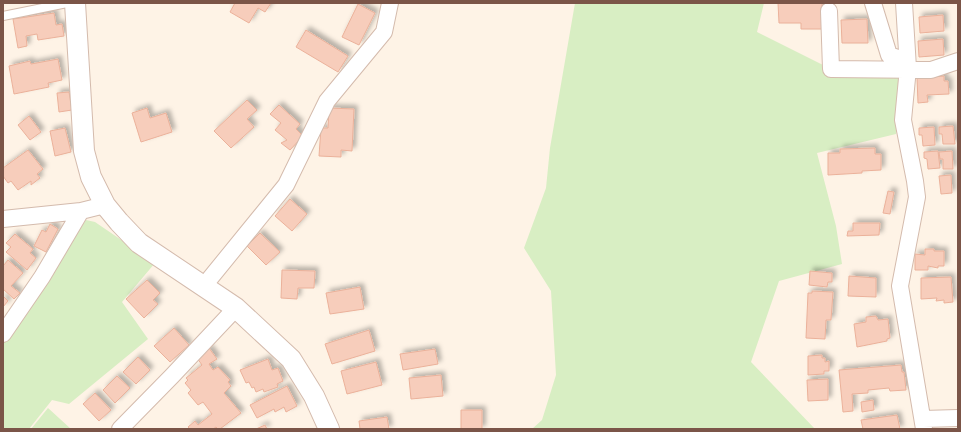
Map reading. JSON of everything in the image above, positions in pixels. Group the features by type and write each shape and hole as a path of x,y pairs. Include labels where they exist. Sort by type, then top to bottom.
{"street":[{"path":"75,3 84,150 91,177 105,205 119,222 140,243 236,308 291,358 314,396 329,429"},
{"path":"203,286 286,185 327,101 384,32 390,3"},
{"path":"873,3 889,55 907,66"},
{"path":"904,3 907,66 903,120 917,198 900,286 924,424 958,418"},
{"path":"829,11 831,69 907,66 931,70 958,61"},
{"path":"3,220 81,212 105,205"},
{"path":"3,334 42,277 81,212"},
{"path":"125,427 236,308"}],"lane":[{"path":"3,16 67,3"}],"green space":[{"path":"575,3 764,3 757,32 831,69 907,75 896,134 817,153 836,226 842,264 779,281 751,362 815,429 532,429 542,420 556,375 551,291 524,248 546,188 550,148"},
{"path":"86,220 95,222 155,263 122,302 148,339 69,404 52,400 29,429 3,429 3,343"},
{"path":"48,408 71,429 31,429"}],"building":[{"path":"235,3 271,3 265,12 258,8 249,23 230,12"},
{"path":"778,3 822,3 822,29 801,29 801,23 779,23"},
{"path":"358,4 375,13 359,45 342,37"},
{"path":"54,13 56,25 62,24 64,36 38,40 37,34 26,36 27,46 18,48 13,19"},
{"path":"943,15 944,31 920,33 919,17"},
{"path":"867,19 868,43 842,43 841,20"},
{"path":"306,30 348,56 338,72 296,47"},
{"path":"943,39 944,55 919,57 918,41"},
{"path":"58,59 62,80 48,83 49,87 14,94 9,66 30,61 31,64"},
{"path":"944,76 944,81 948,81 949,94 927,95 928,102 918,103 917,78"},
{"path":"69,92 72,110 59,112 57,93"},
{"path":"247,100 257,110 247,119 254,127 231,148 214,131"},
{"path":"279,105 300,124 296,129 303,136 290,150 281,143 287,140 275,130 281,123 270,114"},
{"path":"147,108 150,118 166,113 172,132 141,142 132,113"},
{"path":"329,108 354,109 352,151 341,150 341,157 319,156 321,128 328,128"},
{"path":"29,116 41,132 30,140 18,125"},
{"path":"953,126 955,144 943,144 942,134 939,134 939,127"},
{"path":"934,127 935,145 923,146 922,135 919,135 919,128"},
{"path":"65,128 71,152 55,156 50,131"},
{"path":"875,148 875,154 881,154 881,170 862,171 862,173 828,175 828,153 840,153 840,149"},
{"path":"28,150 43,169 37,174 40,178 31,185 31,181 18,190 11,181 8,183 3,176 3,168"},
{"path":"938,151 940,168 928,169 927,159 924,158 924,152"},
{"path":"952,151 953,169 943,169 943,159 940,159 939,152"},
{"path":"951,175 952,193 941,194 939,176"},
{"path":"888,191 894,192 890,214 883,213"},
{"path":"290,199 307,214 292,231 275,216"},
{"path":"853,223 880,223 879,235 847,236 848,231 853,231"},
{"path":"50,224 58,229 46,252 34,246 42,230 46,232"},
{"path":"260,233 280,252 266,265 247,246"},
{"path":"15,234 33,249 30,253 36,258 27,270 6,252 11,247 6,243"},
{"path":"925,249 944,251 944,266 938,266 938,268 928,266 928,270 915,270 915,254 925,255"},
{"path":"8,260 23,273 11,286 20,293 14,299 3,289 3,266"},
{"path":"282,270 315,271 314,288 298,288 297,299 281,298"},
{"path":"810,271 832,273 832,282 828,282 827,287 809,285"},
{"path":"849,276 876,278 876,297 848,296"},
{"path":"951,277 953,302 944,303 944,300 936,301 937,298 921,299 921,278"},
{"path":"147,280 160,293 153,300 158,304 144,318 126,299"},
{"path":"360,287 364,309 330,314 326,293"},
{"path":"812,291 833,292 831,320 826,320 825,339 806,338 808,293 812,293"},
{"path":"3,296 8,301 3,307"},
{"path":"876,316 878,320 888,319 890,338 887,339 887,341 857,347 854,324 866,322 866,317"},
{"path":"174,328 189,345 170,362 154,346"},
{"path":"369,330 375,351 332,364 325,344"},
{"path":"209,348 217,359 209,364 213,370 218,367 230,380 228,382 231,386 224,393 241,413 220,429 216,427 213,429 190,429 188,427 195,421 198,425 212,414 203,402 198,405 188,393 191,390 185,383 188,380 186,378 202,365 197,358"},
{"path":"435,349 438,364 403,370 400,354"},
{"path":"822,355 822,358 825,358 825,362 829,361 829,371 824,371 824,374 808,375 808,356"},
{"path":"138,357 150,370 136,384 123,372"},
{"path":"268,359 272,370 278,368 283,381 277,384 278,387 264,392 263,389 256,392 254,387 252,388 249,382 246,383 240,370"},
{"path":"376,362 382,385 347,394 341,371"},
{"path":"901,365 902,372 904,372 906,390 890,391 889,388 868,390 868,393 852,394 853,411 843,412 839,370"},
{"path":"441,375 443,396 411,399 409,378"},
{"path":"117,376 130,388 115,403 103,390"},
{"path":"828,379 828,400 808,401 807,380"},
{"path":"287,386 297,406 286,412 284,407 275,412 274,409 257,418 250,405"},
{"path":"95,393 111,410 99,421 83,404"},
{"path":"873,400 874,410 862,412 861,402"},
{"path":"461,410 482,410 482,429 461,429"},
{"path":"897,415 900,429 863,429 861,420"},
{"path":"387,417 389,429 360,429 359,421"},
{"path":"265,425 267,429 256,429"}]}
